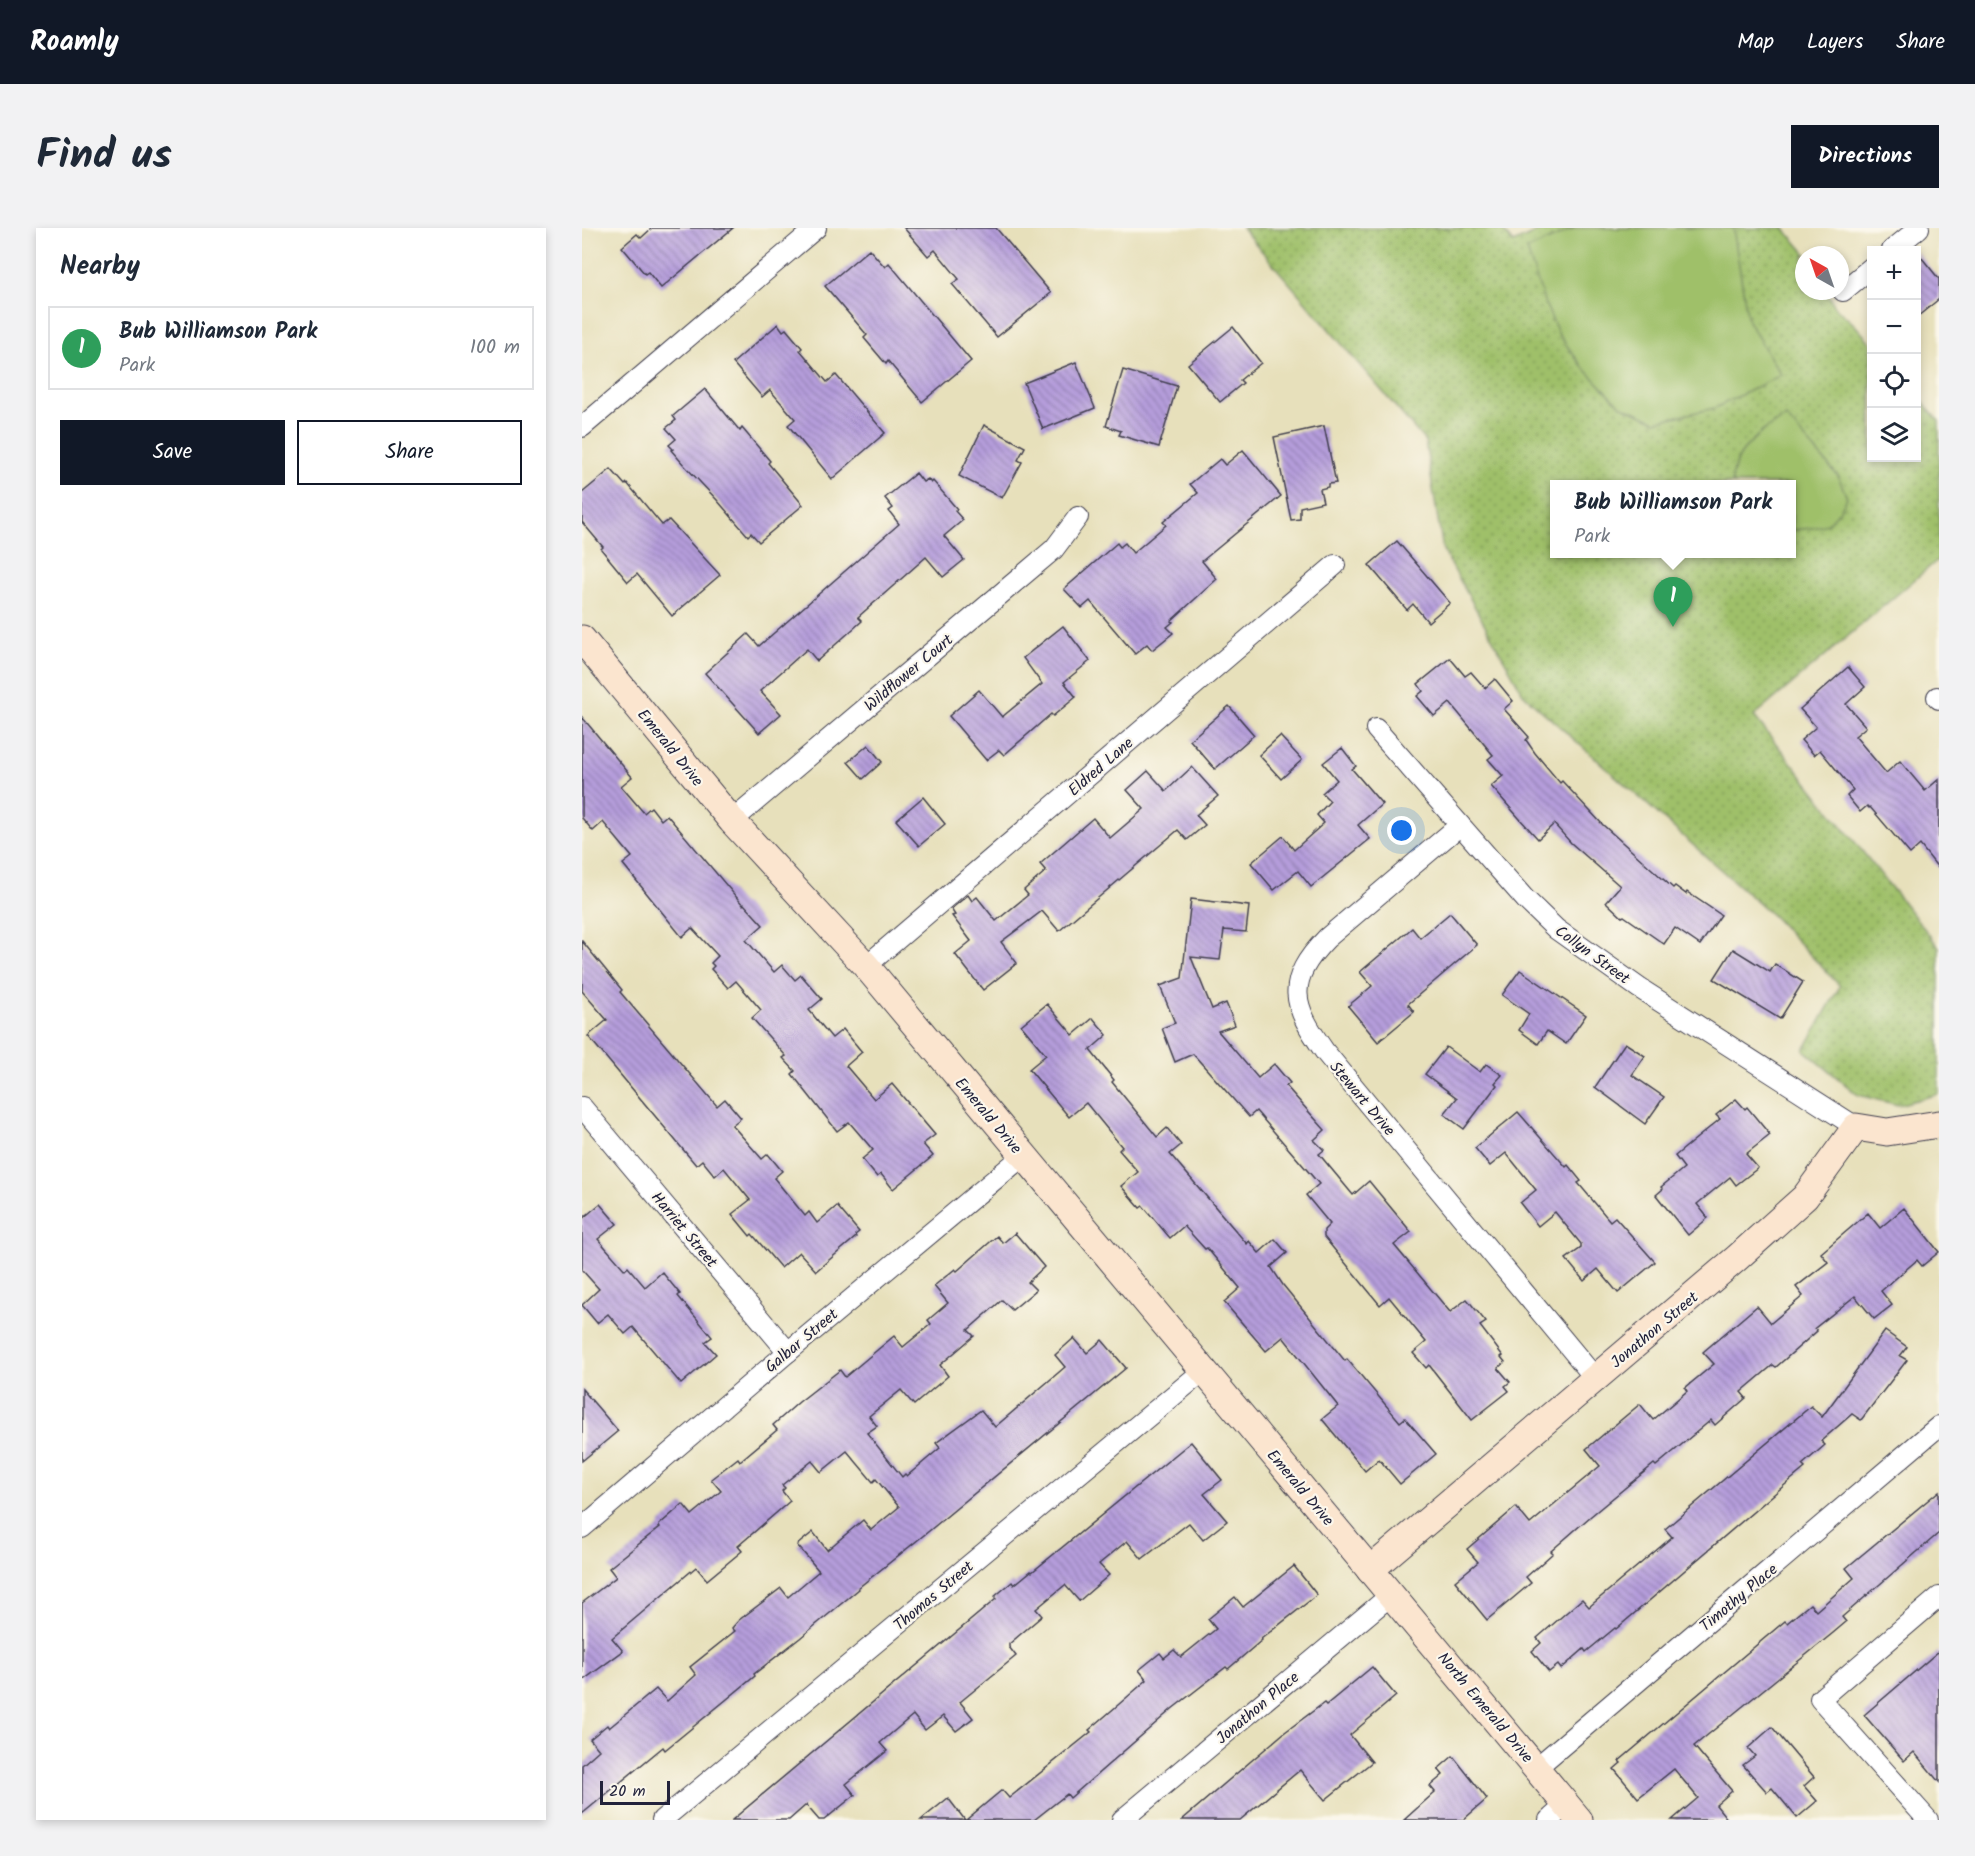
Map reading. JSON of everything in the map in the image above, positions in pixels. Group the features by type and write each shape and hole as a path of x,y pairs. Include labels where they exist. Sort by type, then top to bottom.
{"main road":[{"name":"Emerald Drive","path":"582,639 732,821 866,966 1391,1595"},
{"path":"1856,1127 1887,1132 1939,1124"},
{"name":"Jonathon Street","path":"1371,1570 1737,1258 1805,1197 1856,1127"},
{"name":"North Emerald Drive","path":"1391,1595 1536,1768 1565,1815"}],"street":[{"path":"582,427 816,228"},
{"path":"1897,246 1919,228"},
{"path":"1849,286 1867,271"},
{"name":"Wildflower Court","path":"732,821 1054,549 1078,517"},
{"name":"Eldred Lane","path":"866,966 1335,565"},
{"name":"Collyn Street","path":"1376,729 1459,826 1525,899 1556,929 1639,988 1856,1127"},
{"name":"Stewart Drive","path":"1459,826 1327,938 1309,956 1299,977 1297,999 1305,1024 1325,1052 1595,1378"},
{"name":"Harriet Street","path":"582,1107 788,1352"},
{"name":"Galbar Street","path":"582,1527 1023,1156"},
{"name":"Thomas Street","path":"662,1820 1203,1371"},
{"name":"Timothy Place","path":"1536,1768 1939,1426"},
{"name":"Jonathon Place","path":"1122,1820 1391,1595"},
{"path":"1928,1820 1820,1699 1939,1597"}],"green space":[{"path":"1242,228 1501,228 1513,243 1545,228 1784,228 1799,246 1795,246 1795,300 1832,300 1835,307 1867,338 1867,462 1921,462 1921,400 1939,421 1939,559 1754,716 1939,947 1939,1094 1898,1105 1858,1095 1804,1050 1840,986 1773,916 1524,695 1443,550 1425,441"},
{"path":"1575,228 1733,228 1748,321 1781,375 1715,408 1656,421 1620,405 1582,366 1559,335 1544,301 1527,250"},
{"path":"1786,417 1838,476 1847,498 1831,521 1812,528 1796,530 1796,480 1732,480 1742,452 1766,429"}],"building":[{"path":"652,228 733,228 661,288 648,272 645,274 622,247 637,234 641,238"},
{"path":"904,228 996,228 1051,293 997,337 952,284 959,279 935,250 928,256"},
{"path":"869,249 885,267 889,263 971,361 922,402 888,361 886,364 864,338 867,335 825,286"},
{"path":"1921,257 1939,279 1939,299 1921,314"},
{"path":"778,324 783,331 786,329 827,382 836,375 885,433 832,479 788,425 795,419 770,390 762,397 733,363"},
{"path":"1233,327 1261,363 1240,380 1243,383 1220,402 1188,364"},
{"path":"1076,362 1095,408 1043,429 1024,383"},
{"path":"1123,370 1177,386 1159,447 1119,435 1121,431 1106,426"},
{"path":"705,389 740,431 742,428 770,461 768,463 803,505 759,542 751,533 748,536 669,445 676,439 666,428 676,420 673,416"},
{"path":"984,425 1025,447 1018,460 1022,462 1002,498 959,476"},
{"path":"1324,426 1336,483 1328,484 1328,487 1320,489 1323,502 1300,507 1300,519 1291,520 1274,437"},
{"path":"1243,450 1281,496 1202,561 1217,579 1171,621 1173,622 1167,627 1173,633 1152,650 1147,644 1135,654 1090,601 1082,608 1064,589 1117,543 1120,547 1125,543 1133,553 1166,525 1163,522 1198,493 1190,484 1220,459 1225,465"},
{"path":"611,469 625,485 627,483 662,525 669,520 720,575 672,616 637,574 628,582 582,522 582,493"},
{"path":"916,473 923,482 928,479 931,483 933,481 957,509 955,511 963,520 944,536 964,560 943,577 926,557 858,617 862,621 817,661 807,649 760,691 781,714 759,733 705,673 748,634 759,646 899,524 889,511 893,508 885,498"},
{"path":"1397,541 1450,603 1428,622 1413,604 1407,610 1369,565"},
{"path":"1063,626 1090,661 1064,682 1076,697 1053,716 1051,714 1004,755 999,750 986,760 949,716 979,690 1002,717 1042,684 1023,658"},
{"path":"1450,658 1465,676 1471,672 1485,688 1495,679 1513,701 1504,709 1529,737 1526,740 1535,753 1560,783 1562,781 1603,825 1673,888 1675,886 1686,894 1687,892 1721,915 1700,945 1675,928 1664,944 1624,916 1622,917 1606,902 1620,886 1571,843 1554,824 1538,839 1491,786 1503,776 1488,759 1493,755 1450,703 1434,716 1417,696 1423,691 1418,684"},
{"path":"1848,667 1865,687 1846,704 1866,727 1855,736 1886,773 1900,761 1925,791 1939,779 1939,869 1920,845 1910,854 1870,807 1867,806 1860,812 1847,796 1853,790 1820,750 1814,755 1801,740 1816,727 1800,709"},
{"path":"1229,706 1254,735 1215,769 1190,740"},
{"path":"582,717 632,777 621,786 644,813 651,807 661,820 667,815 743,905 763,925 746,940 774,972 782,965 795,980 801,975 822,999 809,1010 832,1038 843,1029 862,1052 846,1066 874,1099 892,1084 935,1135 923,1144 933,1156 893,1189 881,1174 877,1177 862,1159 873,1150 849,1122 837,1131 792,1074 795,1071 783,1058 786,1056 752,1018 761,1010 736,981 728,988 711,969 714,966 711,963 718,956 692,928 682,937 623,864 632,857 603,822 593,831 582,818"},
{"path":"1280,736 1302,760 1281,779 1259,755"},
{"path":"868,745 882,762 863,779 848,762"},
{"path":"1342,748 1356,766 1352,769 1382,804 1358,825 1370,839 1311,887 1298,871 1274,890 1251,863 1283,836 1294,850 1324,823 1317,815 1330,801 1322,793 1337,780 1323,763"},
{"path":"1192,767 1218,796 1196,815 1205,825 1187,840 1178,830 1059,931 1042,911 1001,942 1017,963 983,990 955,954 971,941 952,916 955,915 951,909 968,895 972,901 977,897 996,921 1028,895 1024,890 1046,871 1040,864 1093,818 1110,838 1144,809 1127,790 1148,771 1166,791"},
{"path":"923,797 945,824 919,846 896,820"},
{"path":"1191,899 1249,906 1246,932 1224,930 1220,960 1191,957 1212,1009 1226,1003 1235,1025 1218,1031 1258,1078 1274,1064 1290,1083 1286,1086 1325,1130 1314,1140 1324,1150 1319,1154 1353,1195 1369,1181 1411,1232 1394,1245 1450,1312 1467,1299 1486,1322 1480,1326 1503,1356 1501,1357 1505,1362 1498,1368 1510,1382 1505,1386 1509,1391 1472,1420 1429,1365 1426,1368 1413,1353 1426,1342 1389,1297 1380,1305 1324,1237 1324,1230 1330,1224 1306,1195 1319,1184 1256,1111 1249,1117 1193,1054 1175,1062 1162,1028 1175,1023 1160,986 1182,978"},
{"path":"1450,913 1477,945 1408,1004 1414,1012 1378,1042 1348,1006 1372,986 1360,972 1412,928 1420,938"},
{"path":"582,941 622,990 620,992 717,1106 725,1099 741,1118 732,1125 762,1159 768,1154 782,1171 774,1178 805,1216 809,1212 817,1223 837,1206 859,1232 816,1271 799,1252 781,1268 732,1214 750,1200 724,1168 715,1176 702,1160 696,1165 588,1036 607,1020 582,991"},
{"path":"1733,949 1770,972 1775,964 1803,982 1780,1019 1714,979"},
{"path":"1520,970 1586,1015 1566,1044 1547,1031 1538,1044 1519,1030 1529,1014 1502,995"},
{"path":"1047,1004 1073,1035 1093,1018 1107,1035 1090,1050 1114,1080 1112,1082 1157,1137 1167,1128 1181,1145 1170,1154 1247,1244 1249,1241 1259,1253 1275,1239 1287,1253 1271,1267 1283,1285 1345,1361 1347,1359 1400,1422 1405,1418 1436,1454 1400,1484 1379,1459 1365,1471 1322,1419 1338,1406 1283,1337 1266,1351 1224,1302 1240,1288 1207,1248 1205,1249 1184,1226 1170,1238 1143,1206 1140,1208 1121,1186 1138,1172 1119,1150 1122,1147 1086,1103 1069,1117 1029,1069 1046,1055 1021,1025"},
{"path":"1625,1043 1645,1056 1632,1075 1664,1097 1645,1124 1595,1087"},
{"path":"1446,1047 1480,1072 1486,1064 1502,1075 1464,1129 1444,1114 1457,1098 1425,1074"},
{"path":"1736,1099 1745,1109 1747,1107 1770,1135 1746,1154 1758,1168 1736,1185 1730,1177 1697,1204 1708,1218 1688,1235 1656,1195 1663,1189 1661,1187 1684,1168 1675,1156 1720,1119 1716,1115"},
{"path":"1518,1112 1566,1167 1568,1165 1581,1181 1578,1183 1610,1221 1615,1217 1655,1262 1618,1293 1598,1269 1584,1281 1566,1259 1581,1248 1581,1244 1555,1212 1538,1226 1520,1203 1536,1190 1506,1153 1490,1166 1475,1148"},
{"path":"600,1204 617,1224 598,1239 625,1270 628,1267 645,1287 662,1272 680,1294 678,1296 712,1337 705,1342 716,1354 681,1384 633,1327 625,1334 608,1314 597,1323 582,1305 599,1289 582,1270 582,1219"},
{"path":"1904,1208 1939,1252 1922,1266 1917,1260 1881,1291 1892,1305 1874,1319 1855,1296 1815,1328 1817,1331 1776,1367 1773,1365 1741,1392 1746,1398 1715,1425 1711,1420 1656,1466 1654,1464 1551,1551 1553,1553 1526,1577 1531,1583 1487,1620 1455,1581 1478,1562 1467,1549 1516,1507 1530,1524 1600,1466 1586,1449 1640,1404 1653,1420 1687,1391 1685,1388 1714,1364 1703,1352 1757,1306 1771,1323 1803,1296 1796,1287 1828,1262 1821,1253 1868,1213 1880,1228"},
{"path":"1015,1233 1044,1267 1028,1282 1036,1290 1012,1310 1002,1300 968,1330 974,1336 940,1365 948,1376 914,1405 901,1390 869,1416 877,1426 867,1433 902,1477 905,1474 907,1476 940,1448 936,1443 981,1410 995,1427 1065,1367 1055,1355 1074,1338 1087,1353 1102,1340 1126,1368 665,1750 663,1747 582,1814 582,1765 599,1750 590,1739 607,1725 609,1728 656,1689 667,1701 696,1675 690,1667 735,1631 732,1628 739,1620 781,1588 788,1597 819,1571 797,1545 813,1532 827,1550 863,1520 871,1530 899,1507 876,1479 873,1482 847,1451 821,1472 812,1461 782,1485 785,1488 782,1491 790,1501 738,1546 742,1551 707,1580 696,1567 612,1638 623,1651 582,1681 582,1603 616,1577 609,1568 660,1527 659,1525 683,1504 692,1515 721,1491 711,1479 738,1458 740,1461 777,1430 773,1425 799,1402 840,1370 845,1377 894,1336 903,1347 931,1324 928,1320 948,1303 934,1286 955,1269 957,1271 997,1236 1003,1243"},
{"path":"1885,1331 1907,1347 1900,1356 1907,1360 1861,1420 1852,1414 1821,1441 1825,1445 1802,1465 1805,1468 1616,1629 1586,1652 1584,1649 1561,1669 1558,1665 1549,1672 1532,1651 1541,1643 1537,1638 1582,1599 1589,1607 1672,1537 1665,1529 1811,1406 1822,1417"},
{"path":"582,1389 618,1431 582,1461"},
{"path":"1191,1442 1222,1480 1204,1494 1227,1521 1203,1540 1189,1523 1142,1559 1127,1541 1099,1564 1109,1575 1079,1601 1065,1585 1036,1609 1042,1616 1009,1644 1016,1656 960,1702 973,1718 956,1731 943,1716 925,1730 913,1715 880,1743 887,1751 846,1784 855,1795 824,1820 819,1820 806,1805 789,1820 732,1820 996,1599 994,1597 1012,1582 1014,1585 1032,1572"},
{"path":"1939,1491 1939,1533 1842,1617 1846,1622 1694,1746 1732,1791 1716,1805 1728,1820 1672,1820 1698,1798 1674,1769 1638,1798 1614,1769 1621,1763 1619,1761 1785,1621 1787,1623 1810,1604 1816,1611 1854,1578 1846,1568"},
{"path":"1294,1566 1317,1595 1261,1639 1228,1669 1226,1667 1172,1709 1070,1798 1067,1794 1034,1820 966,1820 1002,1790 1009,1798 1091,1732 1089,1730 1147,1680 1139,1670 1160,1653 1164,1658 1174,1650 1181,1657 1216,1629 1208,1619 1235,1597 1243,1607"},
{"path":"1939,1651 1939,1782 1914,1752 1904,1761 1864,1715"},
{"path":"1372,1667 1396,1696 1350,1735 1372,1762 1325,1800 1300,1770 1240,1820 1182,1820 1285,1732 1324,1703 1326,1705"},
{"path":"1772,1727 1814,1777 1804,1786 1817,1801 1797,1818 1772,1788 1767,1792 1743,1765 1755,1756 1748,1748"},
{"path":"1453,1756 1487,1799 1463,1820 1404,1820 1435,1792 1430,1786 1443,1775 1438,1769"},
{"path":"948,1798 965,1820 921,1820"}],"place":[{"name":"Bub Williamson Park","path":"1673,627"}]}
